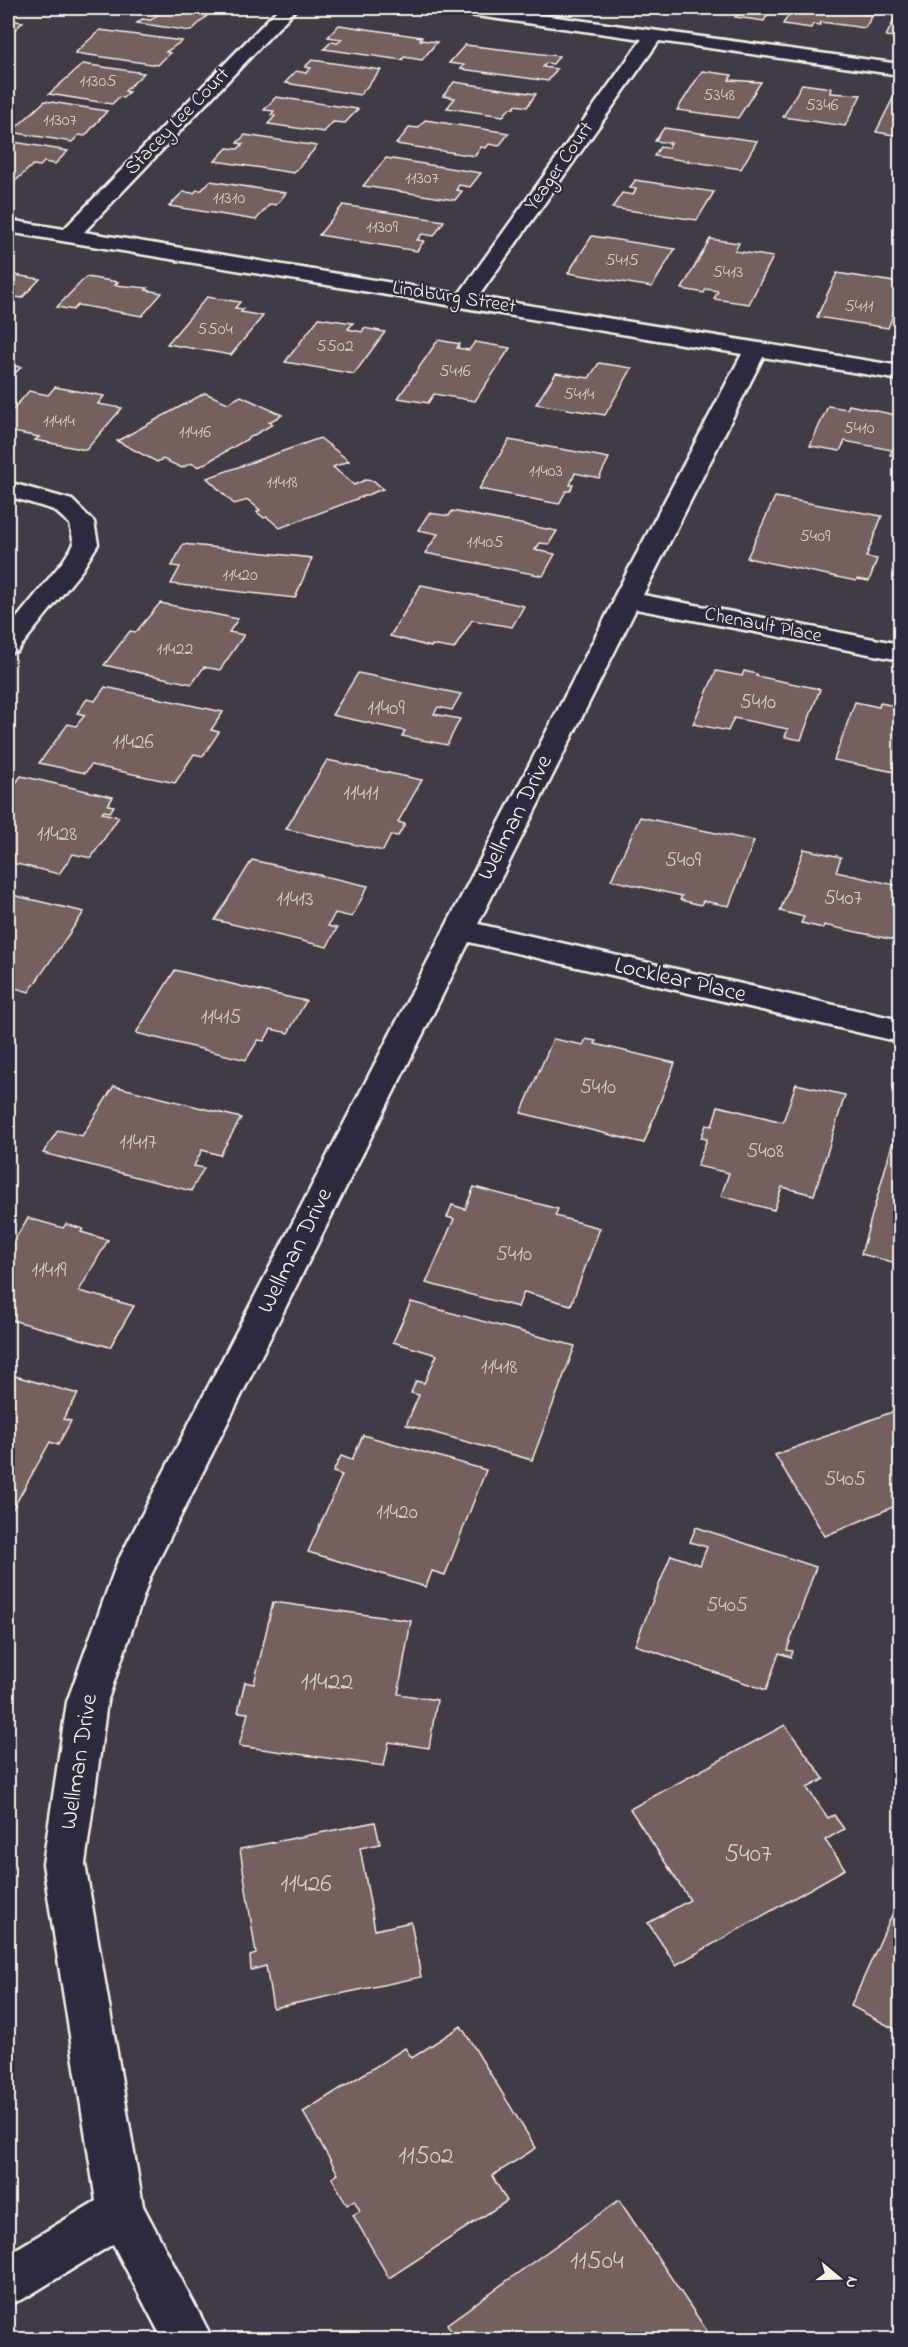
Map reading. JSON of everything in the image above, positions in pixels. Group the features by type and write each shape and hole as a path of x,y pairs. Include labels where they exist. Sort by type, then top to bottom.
{"street":[{"name":"Stacey Lee Court","path":"69,236 288,8"},
{"path":"455,8 900,69"},
{"name":"Yeager Court","path":"465,300 654,35"},
{"name":"Lindburg Street","path":"8,226 900,373"},
{"name":"Wellman Drive","path":"189,2340 122,2212 64,1864 87,1701 131,1575 626,599 756,348"},
{"path":"8,489 63,506 82,522 86,544 73,565 8,645"},
{"name":"Chenault Place","path":"626,599 900,652"},
{"name":"Locklear Place","path":"460,930 900,1031"},
{"path":"8,2281 122,2212"}],"building":[{"path":"146,8 214,8 212,9 217,10 209,14 191,31 137,23 142,19 151,20 158,14 142,12"},
{"path":"713,8 772,8 764,21 735,17 740,10"},
{"path":"793,8 846,8 844,11 873,15 865,28 821,22 820,25 813,24 811,28 783,24"},
{"path":"899,11 900,38 886,36"},
{"path":"8,20 23,22 8,36"},
{"path":"339,25 422,37 420,40 437,42 422,60 404,57 402,60 324,49 331,42 338,43 342,39 328,37"},
{"path":"100,30 182,41 166,52 170,53 158,65 75,53"},
{"path":"465,45 559,56 553,64 546,63 543,67 557,69 548,81 461,69 464,65 449,63"},
{"path":"312,60 381,70 360,95 285,83 296,71 306,73 311,68 305,67"},
{"path":"83,64 144,73 125,91 129,92 123,98 119,97 112,104 49,94"},
{"path":"702,71 732,75 729,80 761,82 738,118 677,110"},
{"path":"454,82 536,94 527,107 516,105 503,116 447,108 455,98 443,96"},
{"path":"802,84 831,88 830,93 861,95 845,126 783,117"},
{"path":"894,96 900,97 900,136 876,132"},
{"path":"276,97 358,109 345,123 333,122 324,132 268,124 275,116 271,115 274,111 264,110"},
{"path":"45,101 107,111 85,136 79,135 72,142 11,132"},
{"path":"425,120 509,133 499,146 489,144 486,148 481,147 475,156 396,144 410,127 418,128"},
{"path":"664,128 757,141 741,169 654,156 660,147 668,148 671,143 655,141"},
{"path":"245,135 317,146 294,173 215,161 227,148 238,149 243,144 237,143"},
{"path":"8,141 68,151 55,164 44,162 40,166 33,165 11,185 8,184"},
{"path":"386,158 481,173 470,187 459,185 456,190 462,191 455,200 363,186"},
{"path":"635,180 714,192 697,220 612,208 622,193 633,195 636,189 630,188"},
{"path":"210,181 286,193 276,205 270,204 256,220 169,206 183,192 194,193 202,190"},
{"path":"343,205 444,221 434,236 422,234 417,240 424,241 417,251 319,235"},
{"path":"592,236 675,249 652,287 568,273"},
{"path":"710,239 739,243 735,251 773,257 749,304 714,299 718,291 706,289 704,293 682,289"},
{"path":"837,273 900,283 900,298 888,328 817,317"},
{"path":"8,274 40,279 22,298 8,296"},
{"path":"86,277 118,282 115,285 148,288 146,290 162,293 142,316 78,305 73,310 57,307"},
{"path":"207,297 240,302 235,308 243,309 241,312 263,316 231,355 167,344"},
{"path":"319,318 353,323 348,329 362,332 364,328 385,332 354,374 285,362"},
{"path":"438,340 460,344 457,348 469,350 475,342 510,348 475,401 434,394 428,403 398,398"},
{"path":"599,363 632,368 605,415 536,404 556,373 589,378"},
{"path":"8,365 21,367 8,381"},
{"path":"55,387 104,396 98,404 122,408 86,450 35,440 39,437 8,431 8,415 29,391 48,395"},
{"path":"205,393 228,403 241,396 282,415 269,422 273,424 199,467 191,463 182,468 163,459 157,462 117,441"},
{"path":"849,405 900,416 900,457 890,455 892,450 845,441 840,451 810,446 828,406 847,409"},
{"path":"320,438 349,461 333,467 354,485 365,480 374,481 383,489 280,528 257,512 260,510 248,500 234,504 207,478"},
{"path":"509,440 609,458 599,478 575,473 570,491 566,491 559,504 479,489"},
{"path":"775,497 882,516 866,557 877,559 869,581 857,579 856,581 747,558"},
{"path":"452,511 557,531 549,544 540,543 535,550 555,554 543,576 425,553 438,534 418,530 429,513 449,516"},
{"path":"183,544 312,558 295,598 171,584 180,567 172,566"},
{"path":"421,585 524,606 512,627 472,620 454,649 432,645 431,647 390,636"},
{"path":"160,603 238,619 229,632 244,635 220,670 204,667 192,684 104,665 130,631 136,632"},
{"path":"716,671 742,676 744,671 757,674 756,676 820,689 801,740 785,737 788,729 734,718 728,731 693,724"},
{"path":"358,673 461,694 452,710 438,707 434,714 460,719 447,745 402,736 405,731 332,715"},
{"path":"105,687 223,712 211,730 219,732 203,756 194,754 175,783 91,765 85,773 39,763 68,724 76,726 85,715 77,713 87,699 95,701"},
{"path":"855,702 879,707 880,703 900,707 900,773 834,760"},
{"path":"327,760 422,780 398,822 405,824 398,836 391,835 383,851 286,829"},
{"path":"21,776 113,797 108,805 114,806 110,812 102,813 119,817 91,858 73,854 59,874 8,862 8,794"},
{"path":"640,817 754,841 729,906 703,901 701,905 680,900 682,896 611,880"},
{"path":"804,849 841,857 836,872 900,886 900,923 895,940 824,925 823,928 801,923 804,917 780,911"},
{"path":"252,860 368,886 352,917 335,913 328,926 337,928 327,947 215,920"},
{"path":"8,894 84,912 29,992 8,986"},
{"path":"175,970 306,1001 288,1033 271,1029 264,1041 258,1040 246,1060 136,1033"},
{"path":"553,1039 583,1045 586,1039 596,1041 595,1044 675,1063 644,1143 521,1113"},
{"path":"796,1084 845,1095 814,1195 782,1187 774,1210 721,1196 729,1173 697,1166 707,1139 701,1138 706,1125 712,1126 718,1106 783,1122"},
{"path":"114,1086 241,1118 220,1155 202,1150 194,1166 204,1168 191,1191 43,1153 58,1130 82,1136"},
{"path":"897,1127 900,1128 900,1264 861,1254"},
{"path":"474,1187 558,1209 555,1216 600,1228 571,1305 524,1292 518,1307 426,1283 454,1219 447,1217 452,1205 465,1209"},
{"path":"28,1218 63,1228 66,1224 83,1229 81,1232 108,1240 79,1291 134,1306 110,1347 8,1319 8,1250"},
{"path":"411,1302 575,1346 532,1460 406,1425 419,1395 411,1393 416,1381 424,1383 437,1355 393,1342"},
{"path":"8,1374 78,1394 63,1419 71,1421 58,1445 50,1442 11,1512 8,1510"},
{"path":"900,1409 900,1504 825,1536 775,1455"},
{"path":"363,1435 486,1470 445,1575 432,1571 426,1587 308,1552 342,1475 333,1472 341,1456 352,1460"},
{"path":"696,1527 816,1567 787,1650 793,1651 791,1657 779,1653 766,1690 635,1645 671,1555 700,1565 707,1547 690,1542"},
{"path":"273,1602 411,1621 398,1694 437,1700 429,1748 389,1742 384,1766 239,1746 248,1713 238,1712 245,1682 254,1684"},
{"path":"785,1725 824,1779 807,1788 828,1818 834,1815 844,1829 825,1840 845,1869 676,1965 648,1923 690,1900 630,1809"},
{"path":"375,1822 380,1844 360,1848 375,1930 411,1922 421,1977 273,2008 266,1966 251,1970 250,1956 256,1954 240,1849"},
{"path":"900,1897 900,2032 851,2006"},
{"path":"461,2026 536,2148 492,2176 507,2201 389,2278 353,2215 360,2211 354,2200 347,2205 332,2178 338,2174 303,2112 405,2048 412,2058"},
{"path":"619,2200 713,2340 456,2340 447,2324"}]}
